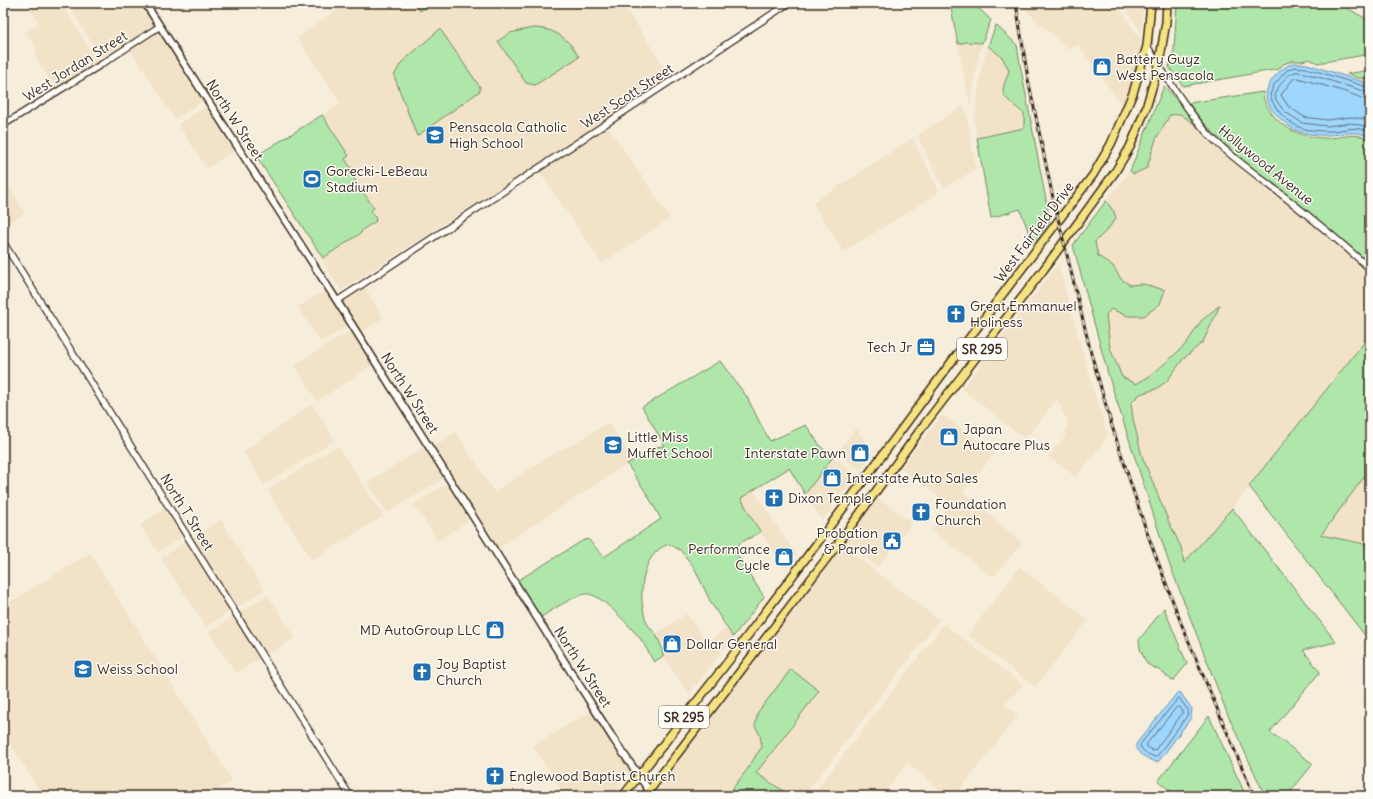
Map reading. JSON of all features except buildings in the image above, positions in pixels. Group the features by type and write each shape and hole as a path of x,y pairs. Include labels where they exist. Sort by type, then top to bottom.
{"main road":[{"name":"North W Street","path":"145,3 337,301 649,794"},
{"name":"West Fairfield Drive","path":"623,796 823,537 964,345 1089,182 1106,154 1121,124 1133,93 1147,46 1152,3"},
{"name":"West Fairfield Drive","path":"649,794 840,541 949,392 1044,270 1115,172 1142,121 1159,64 1166,22 1167,3"}],"street":[{"name":"West Scott Street","path":"337,301 789,3"},
{"name":"West Jordan Street","path":"3,125 102,64 160,26"},
{"name":"Hollywood Avenue","path":"1147,46 1195,117 1211,136 1236,159 1322,226 1370,269"},
{"name":"North T Street","path":"3,242 350,796"}],"shaded area":[{"path":"35,3 61,3 98,63 56,89 34,55 38,51 26,33 39,24 29,7"},
{"path":"84,3 142,3 156,25 103,60 72,11"},
{"name":"Pensacola Catholic High School","path":"347,3 622,3 671,77 341,290 256,156 341,103 297,38"},
{"path":"1023,3 1116,3 1141,41 1139,63 1124,108 1078,44 1069,50 1024,9"},
{"path":"1122,3 1143,3 1141,32"},
{"path":"159,30 204,100 175,119 130,49"},
{"path":"966,42 982,43 976,67 970,105 958,44"},
{"path":"988,46 1002,57 1010,70 1003,89 1004,94 1024,113 1024,129 977,138 974,122 982,68"},
{"path":"964,105 976,169 944,188 918,135"},
{"path":"208,106 236,149 207,168 178,124"},
{"path":"1180,114 1200,128 1321,229 1370,273 1370,335 1221,522 1184,564 1181,546 1168,520 1142,456 1133,419 1131,403 1140,394 1156,389 1167,381 1183,359 1203,342 1220,306 1201,321 1186,344 1150,376 1136,384 1122,377 1110,348 1106,315 1111,309 1128,316 1143,284 1130,285 1121,279 1113,266 1098,256 1095,242 1108,229 1114,212 1106,201 1130,171 1134,174 1147,168 1156,139 1170,115"},
{"path":"608,127 670,218 602,263 539,171"},
{"path":"913,138 939,191 935,195 844,251 813,203"},
{"path":"3,177 25,213 3,226"},
{"path":"1058,264 1093,389 1108,436 1076,477 1048,456 1065,437 1068,422 1057,399 1025,439 962,389"},
{"path":"364,286 383,318 360,333 341,302"},
{"path":"327,290 349,325 320,342 298,307"},
{"path":"352,330 374,364 317,401 295,365"},
{"path":"312,404 335,440 264,485 244,452"},
{"path":"942,415 995,453 963,492 1022,543 993,577 932,530 950,505 901,468"},
{"path":"608,423 634,459 497,549 433,447 456,432 494,492 551,455 579,441"},
{"path":"856,428 873,453 860,470 837,453"},
{"path":"338,446 383,516 312,560 267,490"},
{"path":"426,446 446,477 387,513 368,482"},
{"path":"833,457 857,475 822,520 805,494"},
{"path":"1370,469 1370,545 1321,535"},
{"path":"449,483 471,518 438,541 414,504"},
{"path":"754,491 796,555 785,569 752,519 741,498"},
{"path":"878,498 912,523 878,567 845,541"},
{"path":"167,508 184,536 158,552 140,525"},
{"path":"221,520 264,590 236,608 192,538"},
{"path":"187,541 231,611 206,626 161,558"},
{"path":"842,546 939,620 804,796 791,796 756,773 819,691 791,669 758,712 755,726 760,735 762,747 727,796 656,796 653,791"},
{"name":"Weiss School","path":"90,553 232,781 207,796 43,796 3,731 3,607"},
{"path":"1020,567 1088,620 1035,687 968,635"},
{"path":"268,595 295,638 265,656 239,613"},
{"path":"687,614 707,642 727,628 733,637 689,694 663,656 662,648 655,634"},
{"path":"234,616 261,658 236,673 209,632"},
{"path":"944,624 1023,685 1004,705 1018,715 955,796 948,796 907,763 882,796 812,796"},
{"path":"593,710 632,770 612,796 565,796 533,746"}],"green space":[{"path":"414,3 433,3 420,11"},
{"path":"950,3 973,3 991,20 982,43 966,42 958,44"},
{"path":"1177,3 1338,3 1370,21 1370,54 1318,63 1309,59 1292,61 1283,64 1279,69 1183,86 1169,67 1174,50"},
{"path":"996,25 1017,45 1050,221 1033,244 1020,209 991,218 977,138 1024,128 1024,113 1010,102 1003,92 1009,70 1002,57 988,46"},
{"path":"532,28 548,30 560,35 570,44 579,57 535,85 526,83 498,41 510,33"},
{"path":"440,29 480,87 480,91 417,136 394,76 401,63"},
{"path":"1370,70 1370,79 1358,78 1347,74"},
{"path":"1164,86 1180,104 1182,104 1200,128 1180,114 1170,115 1156,139 1147,168 1134,174 1130,171"},
{"path":"1263,92 1267,106 1272,114 1283,125 1296,132 1319,138 1354,135 1365,137 1370,140 1370,265 1315,217 1220,140 1189,103"},
{"name":"Gorecki-LeBeau Stadium","path":"322,115 349,156 345,159 351,168 348,170 374,208 371,211 376,219 376,221 362,230 361,233 323,258 256,156"},
{"path":"1106,201 1114,212 1116,218 1108,229 1095,242 1098,256 1113,266 1121,279 1130,285 1143,284 1165,290 1160,304 1144,316 1128,316 1111,309 1106,315 1110,348 1122,377 1136,384 1150,376 1186,344 1201,321 1220,305 1203,342 1183,359 1167,381 1156,389 1140,394 1131,403 1133,419 1142,456 1168,520 1181,547 1184,563 1232,508 1336,642 1303,650 1320,672 1270,732 1313,764 1287,796 1265,796 1227,713 1169,563 1108,374 1073,245"},
{"path":"1370,335 1370,469 1321,535 1370,545 1370,642 1249,486"},
{"path":"720,361 747,397 770,441 806,425 821,447 833,457 805,494 789,468 741,498 761,532 740,543 734,550 764,597 733,637 711,603 694,567 680,550 669,544 659,549 652,557 643,578 642,602 644,613 647,623 659,640 663,656 654,662 640,638 630,627 607,604 592,595 581,595 569,600 540,618 517,581 582,541 588,539 604,557 661,519 647,494 627,464 655,447 665,446 642,407"},
{"path":"1164,608 1187,664 1173,681 1159,670 1147,664 1140,649 1139,640"},
{"path":"791,669 819,691 756,773 791,796 745,796 736,792 731,796 727,796 762,747 760,735 755,726 758,712"},
{"path":"1209,716 1246,796 1214,796 1209,793 1206,796 1177,796 1158,781"}],"water":[{"path":"1293,63 1307,64 1370,84 1370,137 1359,133 1325,135 1304,133 1291,127 1280,119 1268,104 1266,98 1267,92 1271,81 1276,75 1282,69"},
{"path":"1180,692 1192,709 1191,718 1159,761 1156,762 1139,753 1136,744 1177,693"}],"railway":[{"path":"1016,3 1028,79 1053,198 1091,353 1111,423 1146,530 1181,623 1254,796"}],"place":[{"name":"Battery Guyz West Pensacola","path":"1102,67"},
{"name":"Pensacola Catholic High School","path":"435,135"},
{"name":"Gorecki-LeBeau Stadium","path":"312,179"},
{"name":"Great Emmanuel Holiness","path":"956,314"},
{"name":"Tech Jr","path":"926,347"},
{"name":"Japan Autocare Plus","path":"949,437"},
{"name":"Little Miss Muffet School","path":"613,445"},
{"name":"Interstate Pawn","path":"860,453"},
{"name":"Interstate Auto Sales","path":"832,478"},
{"name":"Dixon Temple","path":"774,498"},
{"name":"Foundation Church","path":"921,512"},
{"name":"Probation & Parole","path":"892,541"},
{"name":"Performance Cycle","path":"784,557"},
{"name":"MD AutoGroup LLC","path":"495,630"},
{"name":"Dollar General","path":"672,644"},
{"name":"Weiss School","path":"83,669"},
{"name":"Joy Baptist Church","path":"422,672"},
{"name":"Englewood Baptist Church","path":"495,776"}]}
